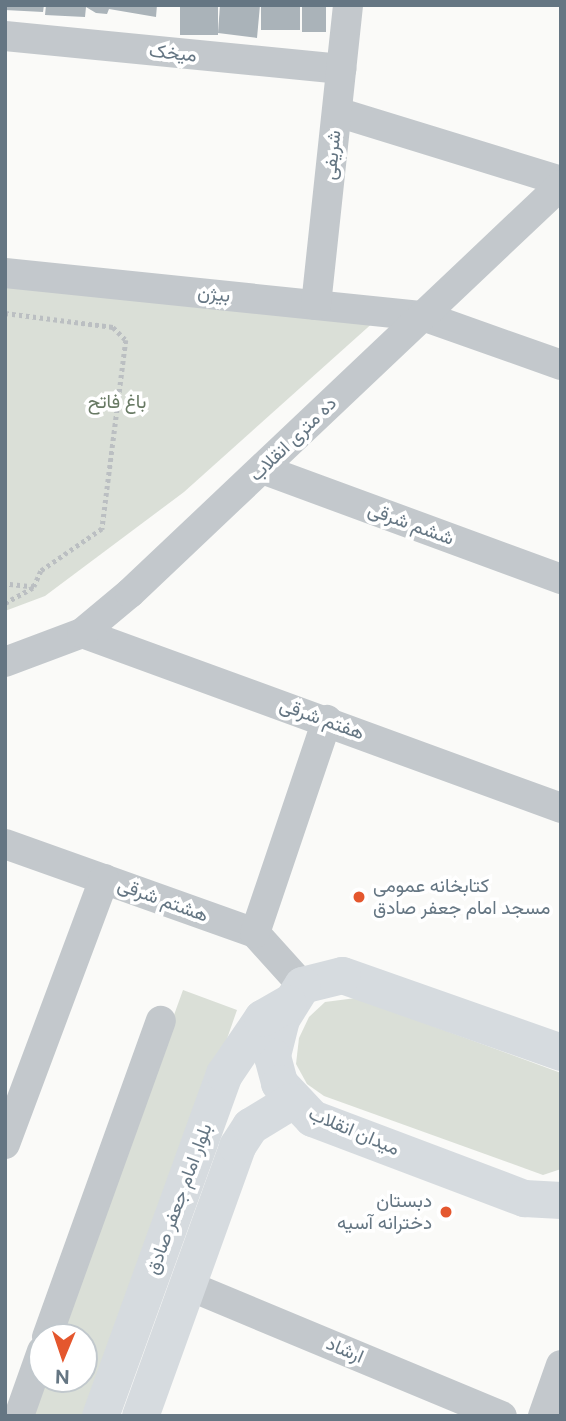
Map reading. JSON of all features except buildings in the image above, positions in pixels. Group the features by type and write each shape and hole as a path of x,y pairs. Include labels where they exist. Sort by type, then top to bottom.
{"main road":[{"path":"295,994 325,977 361,979 561,1052"},
{"name":"میدان انقلاب","path":"295,994 272,1055 279,1083 291,1101 312,1118 524,1198 561,1200"},
{"name":"بلوار امام جعفر صادق","path":"100,1416 223,1074 262,1018 295,994"},
{"name":"بلوار امام جعفر صادق","path":"140,1416 237,1146 250,1126 291,1101"}],"street":[{"name":"شریفی","path":"316,305 348,5"},
{"name":"میخک","path":"5,36 341,69"},
{"path":"337,112 561,183"},
{"name":"ده متری انقلاب","path":"5,662 82,633 130,593 561,183"},
{"name":"بیژن","path":"5,273 423,316 561,365"},
{"name":"ششم شرقی","path":"262,469 561,579"},
{"name":"هفتم شرقی","path":"82,633 327,720 561,808"},
{"path":"255,933 327,720"},
{"name":"هشتم شرقی","path":"5,844 255,933 295,994"},
{"path":"5,1144 104,879"},
{"path":"52,1323 161,1021"},
{"name":"ارشاد","path":"187,1285 502,1416"},
{"path":"543,1416 561,1365"},
{"path":"19,1416 28,1391"}],"path":[{"path":"5,313 113,327 126,340 102,528 41,571 34,587 5,603"},
{"path":"5,584 34,587"}],"green space":[{"name":"باغ فاتح","path":"5,275 376,320 184,492 45,596 5,611"},
{"path":"183,990 237,1010 96,1416 30,1416 38,1393 98,1393 98,1323 63,1323"},
{"path":"356,998 561,1073 561,1169 543,1175 324,1096 307,1084 296,1064 299,1038 309,1017 325,1002"}],"place":[{"name":"کتابخانه عمومی مسجد امام جعفر صادق","path":"359,897"},
{"name":"دبستان دخترانه آسیه","path":"446,1212"}]}
